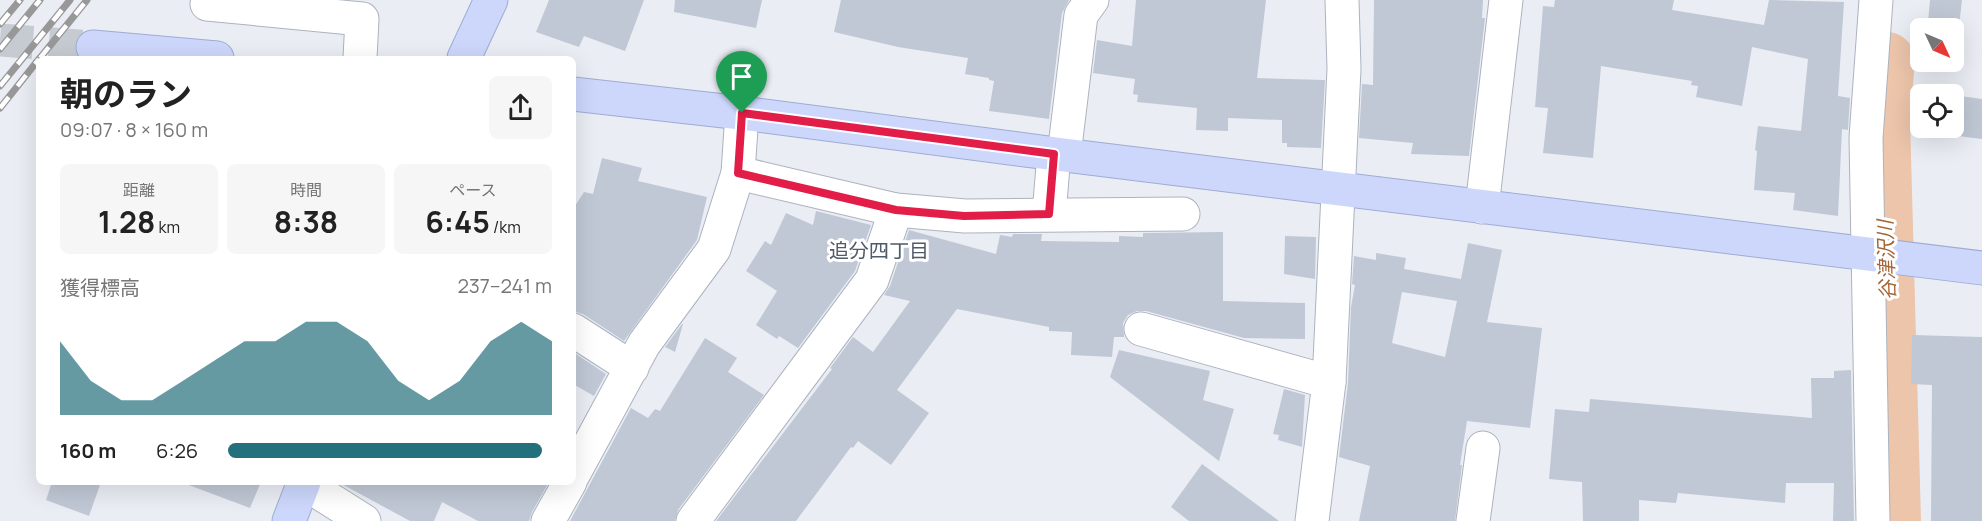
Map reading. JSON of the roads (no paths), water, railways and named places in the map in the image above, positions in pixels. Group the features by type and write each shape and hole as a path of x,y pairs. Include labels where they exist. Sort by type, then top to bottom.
{"street":[{"path":"465,56 491,0"},
{"path":"1049,214 1081,15 1092,0"},
{"path":"1312,521 1329,382 1344,69 1342,0"},
{"path":"1482,207 1506,0"},
{"path":"1873,521 1866,138 1876,0"},
{"path":"207,4 362,19 360,56"},
{"path":"93,47 194,56"},
{"path":"576,94 742,113 1059,155 1982,268"},
{"path":"576,470 644,344 714,249 738,173 742,113"},
{"path":"738,173 896,210 964,216 1183,214"},
{"path":"693,521 872,280 896,210"},
{"path":"1141,329 1329,382"},
{"path":"576,332 632,368"},
{"path":"1473,521 1483,448"},
{"path":"289,521 303,485"},
{"path":"309,485 364,521"},
{"path":"548,521 568,485"}],"waterway":[{"name":"谷津沢川","path":"1887,60 1882,119 1893,521"}],"tunnel":[{"path":"0,40 93,47"}],"railway":[{"path":"0,24 20,0"},
{"path":"0,49 40,0"},
{"path":"0,86 70,0"},
{"path":"42,56 87,0"},
{"path":"0,108 36,63"}],"district":[{"name":"追分四丁目","path":"879,250"}]}
